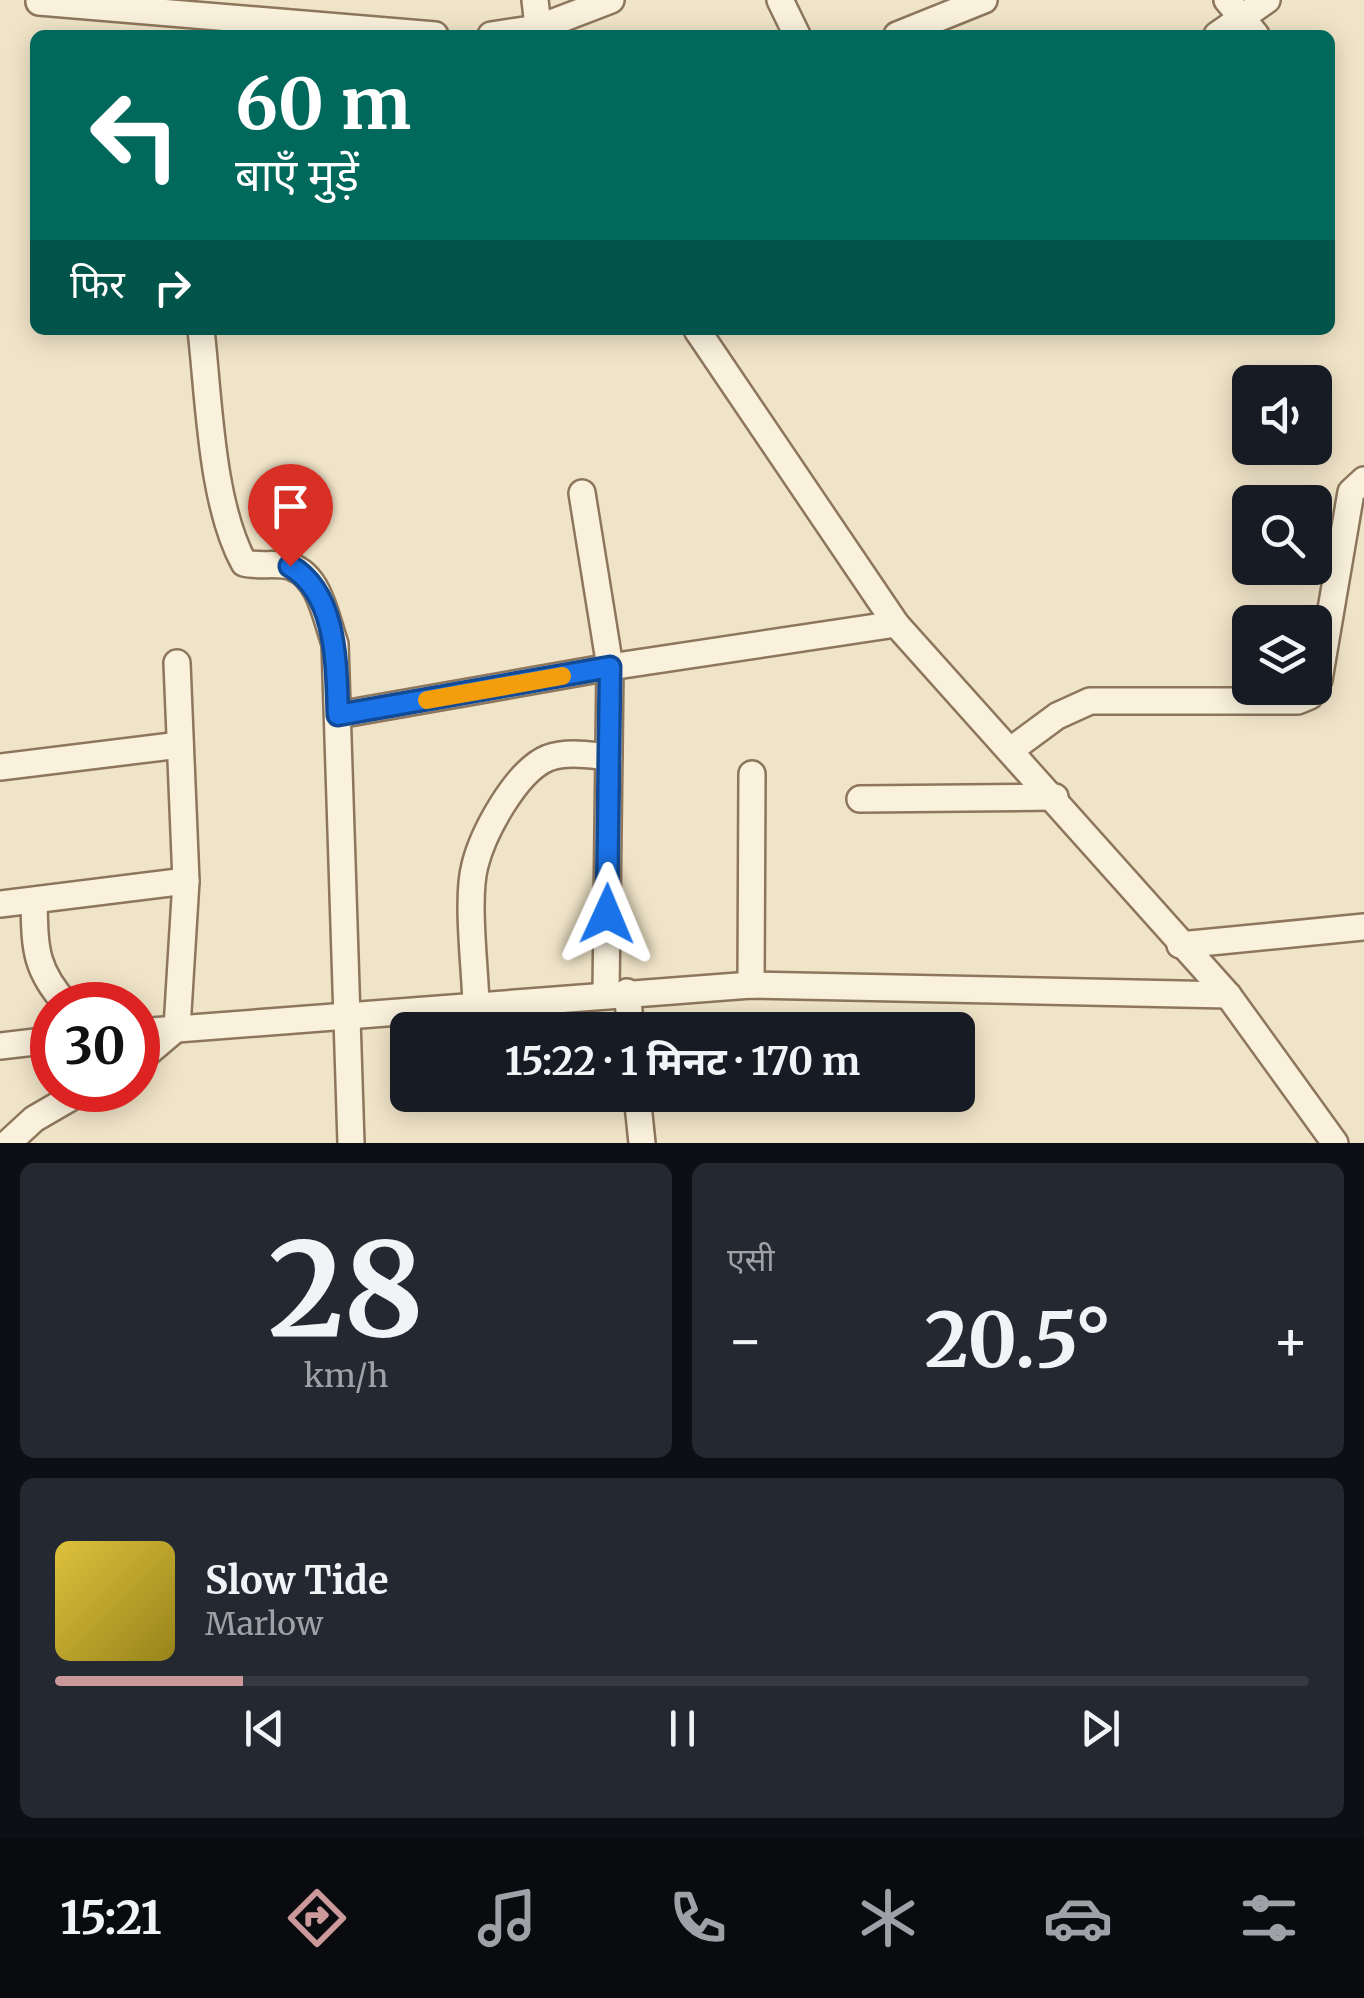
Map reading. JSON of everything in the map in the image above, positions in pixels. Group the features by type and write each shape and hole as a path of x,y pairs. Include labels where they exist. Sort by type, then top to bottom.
{"street":[{"path":"535,0 539,30"},
{"path":"544,30 612,0"},
{"path":"780,0 795,30"},
{"path":"909,30 984,0"},
{"path":"1242,18 1266,0"},
{"path":"38,2 375,30"},
{"path":"202,335 224,508 233,544 244,563 263,568 290,566 308,576 335,644 351,1143"},
{"path":"700,335 896,624 1228,995 1335,1143"},
{"path":"1011,750 1056,716 1090,700 1288,701 1310,696 1319,680 1351,492 1364,480"},
{"path":"582,492 610,667 617,993 624,1012"},
{"path":"338,715 610,667 896,624"},
{"path":"160,1043 178,1028 186,882 177,663"},
{"path":"0,767 180,745"},
{"path":"476,1004 474,867 504,802 527,772 546,758 574,753 609,757"},
{"path":"751,985 752,774"},
{"path":"860,799 1054,798"},
{"path":"0,904 186,882"},
{"path":"34,901 35,953 49,982"},
{"path":"1180,945 1364,927"},
{"path":"160,1030 751,985 1228,995"},
{"path":"0,1046 30,1043"},
{"path":"8,1143 46,1112"},
{"path":"639,1112 642,1143"}],"slow traffic":[{"path":"427,700 562,676"}],"route":[{"path":"290,566 308,576 335,644 338,715 610,667 607,914"}]}
